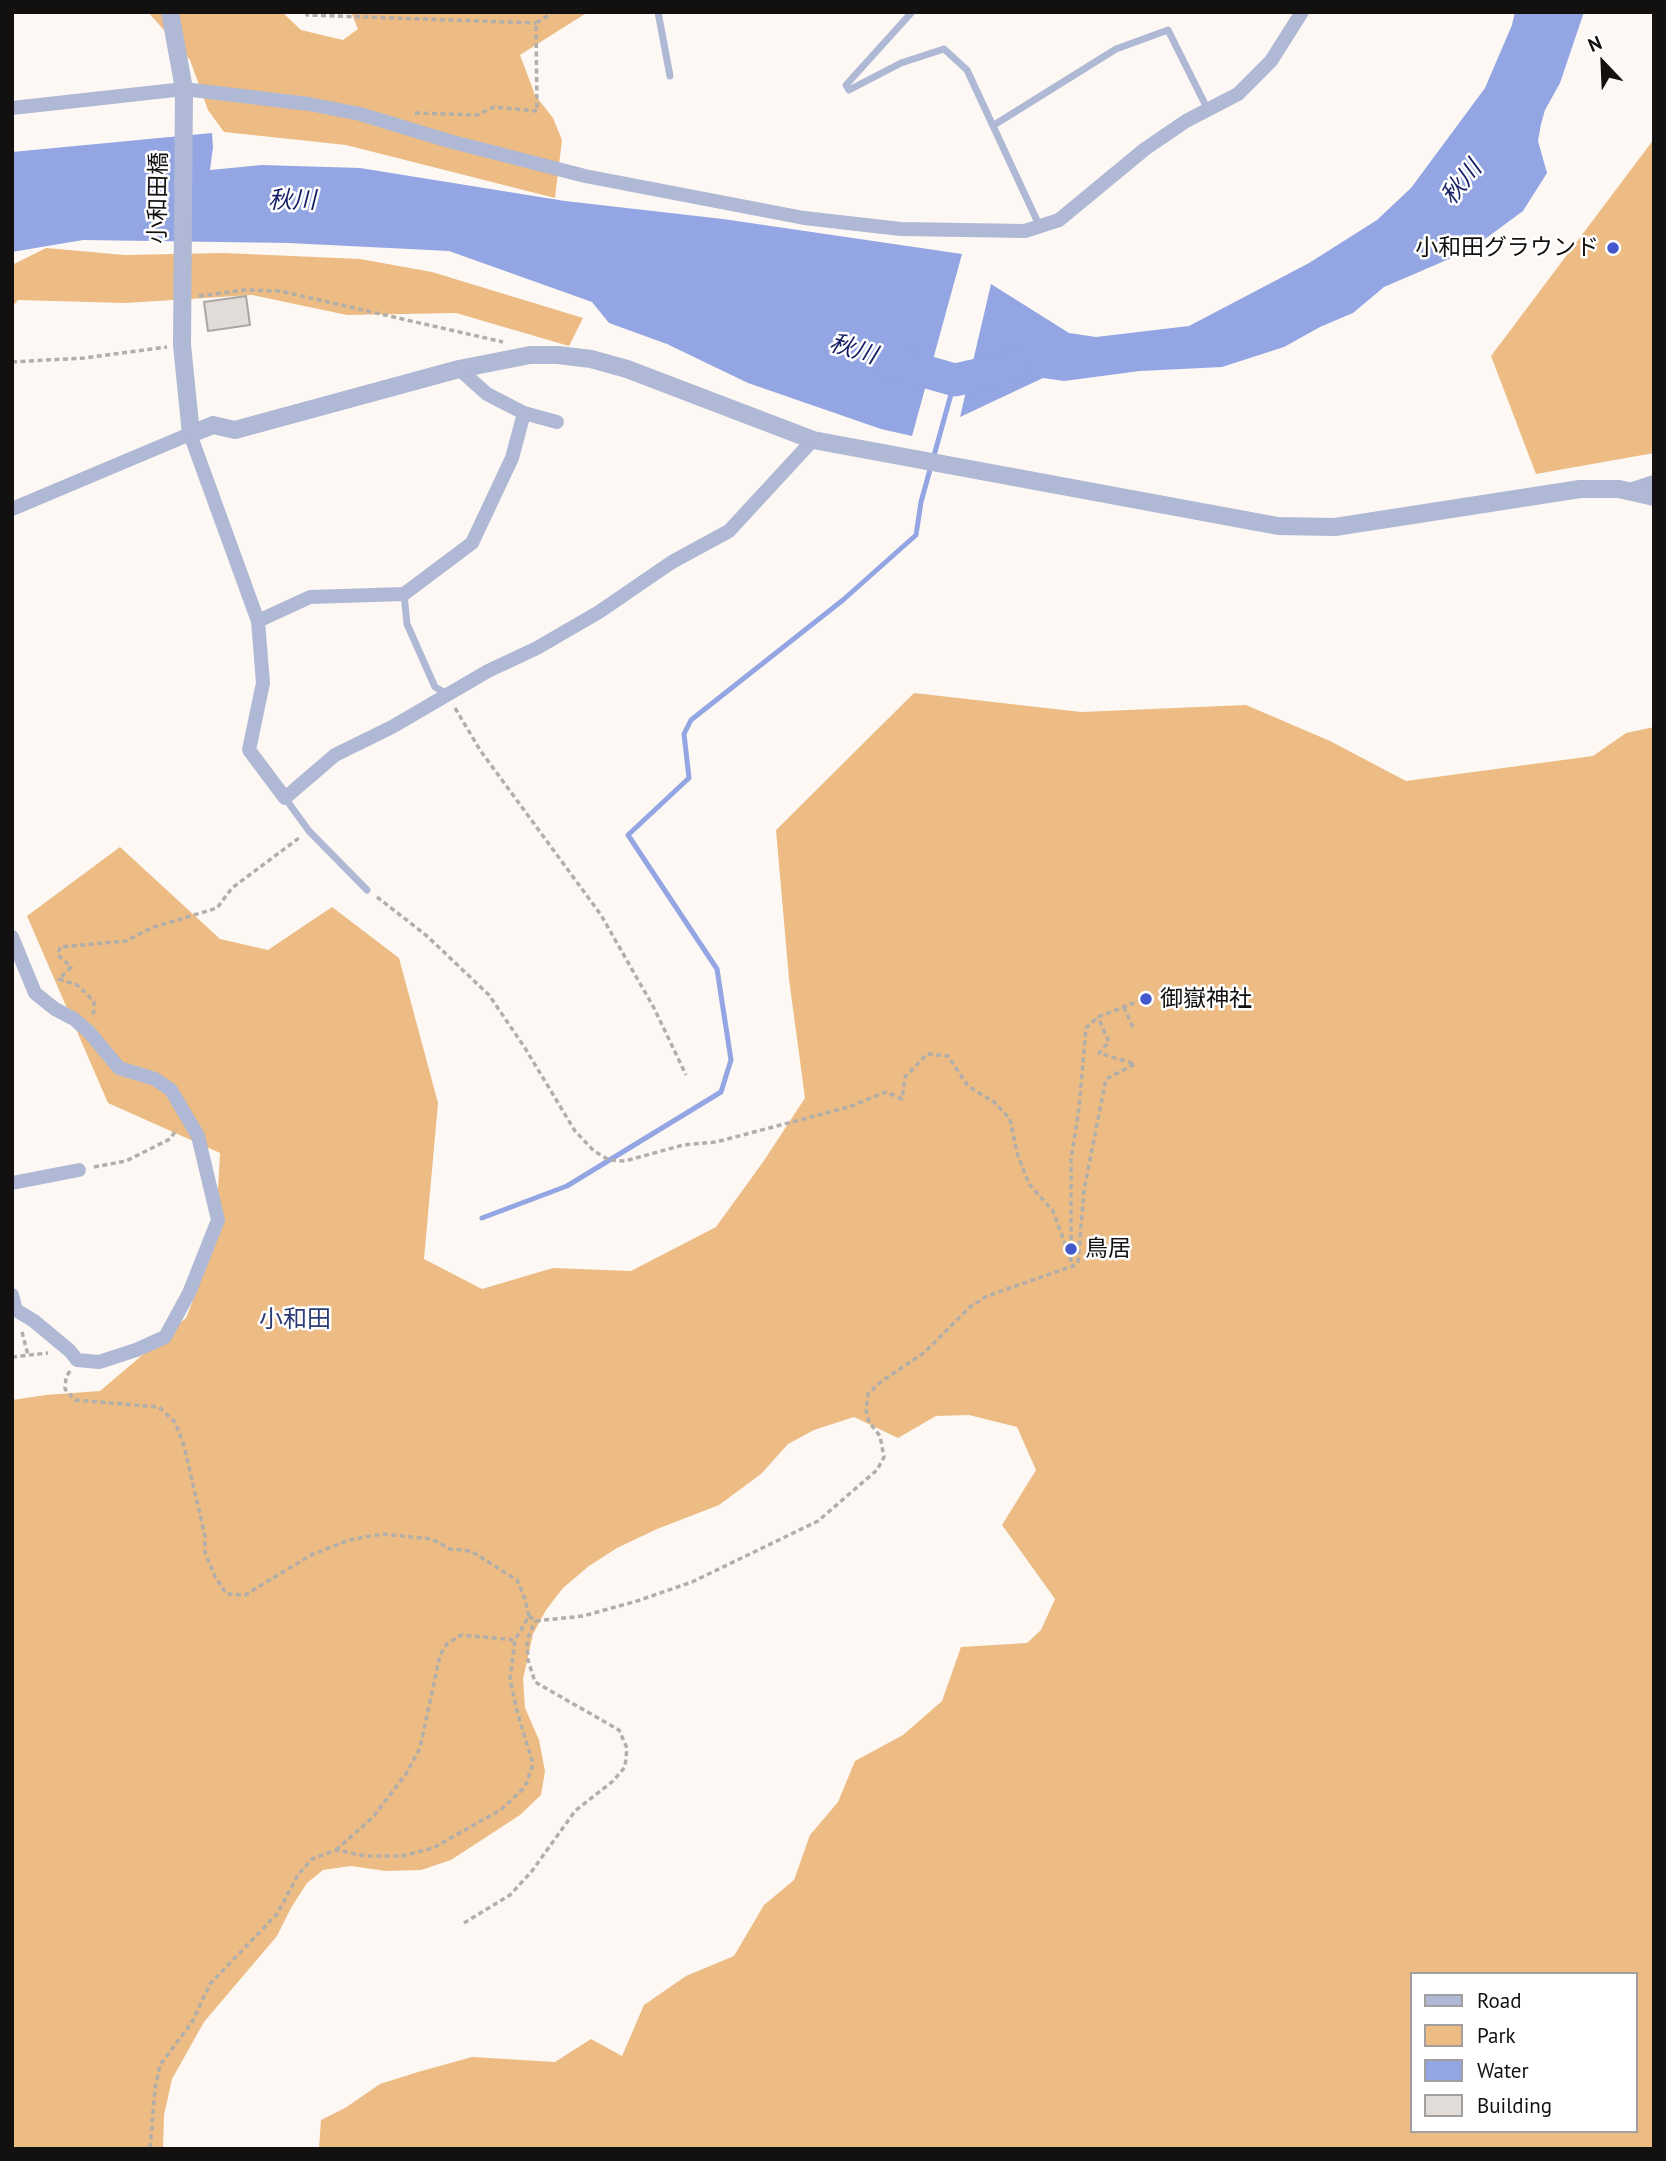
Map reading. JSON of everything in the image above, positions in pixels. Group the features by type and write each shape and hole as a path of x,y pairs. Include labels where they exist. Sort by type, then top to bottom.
{"street":[{"name":"小和田橋","path":"170,12 184,93 182,345 191,434 213,425 235,430 459,369"},
{"path":"12,107 184,93 309,104 360,114 449,141 585,176 804,218 901,229 1025,231 1059,220 1145,149 1238,94 1271,61 1303,12"},
{"path":"459,369 530,355 591,359 626,369 813,440 1293,528 1343,526 1580,489 1630,490 1654,496"},
{"path":"459,369 487,394 524,413 557,422"},
{"path":"258,621 310,597 404,594 472,543 512,457 524,413"},
{"path":"12,509 190,434 258,621 262,683 249,750 285,798 335,755 392,727 447,694 558,636 600,612 672,562 729,531 813,440"},
{"path":"1630,490 1654,482"},
{"path":"12,937 35,993 89,1032 119,1068 155,1079 171,1090 198,1136 218,1220 189,1293 166,1337 136,1350 99,1362 74,1355 13,1305"},
{"path":"12,1182 79,1170"}],"lane":[{"path":"658,12 670,76"},
{"path":"912,12 846,85 849,90 901,63 944,49 967,70 1040,228"},
{"path":"994,125 1116,49 1168,30 1208,110"},
{"path":"404,594 407,624 435,687 447,694"},
{"path":"285,798 309,831 367,890"}],"path":[{"path":"307,12 307,15 536,23 554,12"},
{"path":"414,113 477,115 494,107 537,111 536,23"},
{"path":"182,299 244,290 280,291 502,342 530,355"},
{"path":"12,362 85,358 182,345"},
{"path":"447,694 480,750 601,915 654,1008 686,1075"},
{"path":"74,1019 88,1019 94,1012 94,1002 77,985 59,979 71,967 58,955 60,947 126,942 152,928 216,908 232,888 309,831"},
{"path":"367,890 427,936 489,995 525,1048 575,1131 594,1151 609,1160 625,1161 683,1145 716,1142 849,1107 886,1092 902,1099 905,1077 927,1054 948,1056 968,1086 994,1102 1010,1119 1017,1153 1029,1184 1053,1211 1073,1266"},
{"path":"1071,1259 1070,1160 1079,1108 1086,1028 1098,1017 1142,1000"},
{"path":"1124,1007 1133,1028"},
{"path":"529,1616 535,1620 583,1616 637,1601 692,1582 818,1521 877,1470 884,1457 880,1437 869,1422 866,1410 868,1394 882,1381 925,1352 970,1307 987,1296 1078,1262 1084,1189 1105,1079 1135,1064 1099,1054 1109,1042 1098,1017"},
{"path":"79,1170 126,1161 170,1139 186,1113"},
{"path":"12,1357 74,1355 66,1377 65,1389 75,1400 159,1407 175,1422 184,1446 205,1536 205,1553 226,1594 245,1595 311,1555 349,1541 382,1534 432,1539 450,1549 471,1551 517,1580 526,1599 529,1616 515,1640 510,1679 533,1764 525,1787 502,1810 433,1848 402,1856 365,1856 337,1850"},
{"path":"464,1923 510,1895 532,1871 575,1811 613,1781 625,1767 627,1748 619,1730 535,1682 527,1660 527,1640 535,1620"},
{"path":"150,2149 155,2089 160,2065 192,2022 210,1984 277,1914 298,1875 312,1859 337,1850 373,1817 406,1774 420,1748 440,1655 447,1644 461,1635 515,1640"}],"green space":[{"path":"148,12 282,12 301,30 343,40 358,29 351,12 588,12 520,55 535,95 553,118 562,140 555,198 346,145 224,132 208,110 190,60"},
{"name":"小和田グラウンド","path":"1654,139 1654,453 1536,474 1491,356"},
{"path":"46,248 125,255 224,253 360,259 432,272 583,318 569,346 456,313 347,315 252,295 125,303 18,300 12,307 12,265"},
{"path":"914,693 1081,712 1246,705 1330,741 1406,781 1593,756 1626,733 1654,727 1654,2149 319,2149 321,2120 345,2108 380,2084 418,2072 472,2057 555,2062 591,2039 622,2056 644,2005 686,1976 734,1956 764,1905 794,1880 810,1835 838,1802 855,1761 903,1735 942,1701 961,1647 1027,1643 1041,1630 1055,1599 1002,1525 1036,1470 1017,1427 969,1415 936,1416 898,1438 854,1417 814,1430 788,1444 761,1474 719,1505 657,1529 617,1548 589,1566 563,1588 546,1610 533,1634 523,1679 525,1708 539,1740 545,1771 541,1795 520,1815 451,1860 421,1870 386,1871 351,1866 323,1870 307,1883 277,1936 204,2022 172,2079 164,2115 163,2149 12,2149 12,1400 100,1391 186,1318 215,1244 220,1153 108,1103 27,916 120,847 220,939 268,950 332,907 399,958 438,1103 424,1259 482,1289 553,1268 631,1271 716,1227 805,1098 789,979 776,830"}],"water":[{"path":"1515,12 1584,12 1560,83 1545,110 1541,124 1538,141 1547,173 1523,211 1470,250 1384,287 1353,313 1284,347 1222,367 1140,371 1064,381 1043,378 960,417 991,284 1069,333 1096,337 1189,326 1309,263 1377,220 1411,188 1485,88"},
{"path":"212,133 210,170 262,165 360,168 565,201 723,219 962,254 912,436 881,429 748,383 667,344 609,323 592,302 449,251 289,243 83,240 12,252 12,152"}],"building":[{"path":"246,296 250,325 208,331 204,302"}],"waterway":[{"name":"秋川","path":"888,361 955,380 1012,367"},
{"path":"482,1218 567,1186 721,1092 731,1060 717,969 628,835 689,778 684,734 691,720 843,600 916,535 921,502 955,380"}],"place":[{"name":"小和田グラウンド","path":"1613,248"},
{"name":"御嶽神社","path":"1146,999"},
{"name":"鳥居","path":"1071,1249"}],"district":[{"name":"小和田","path":"295,1320"}]}
